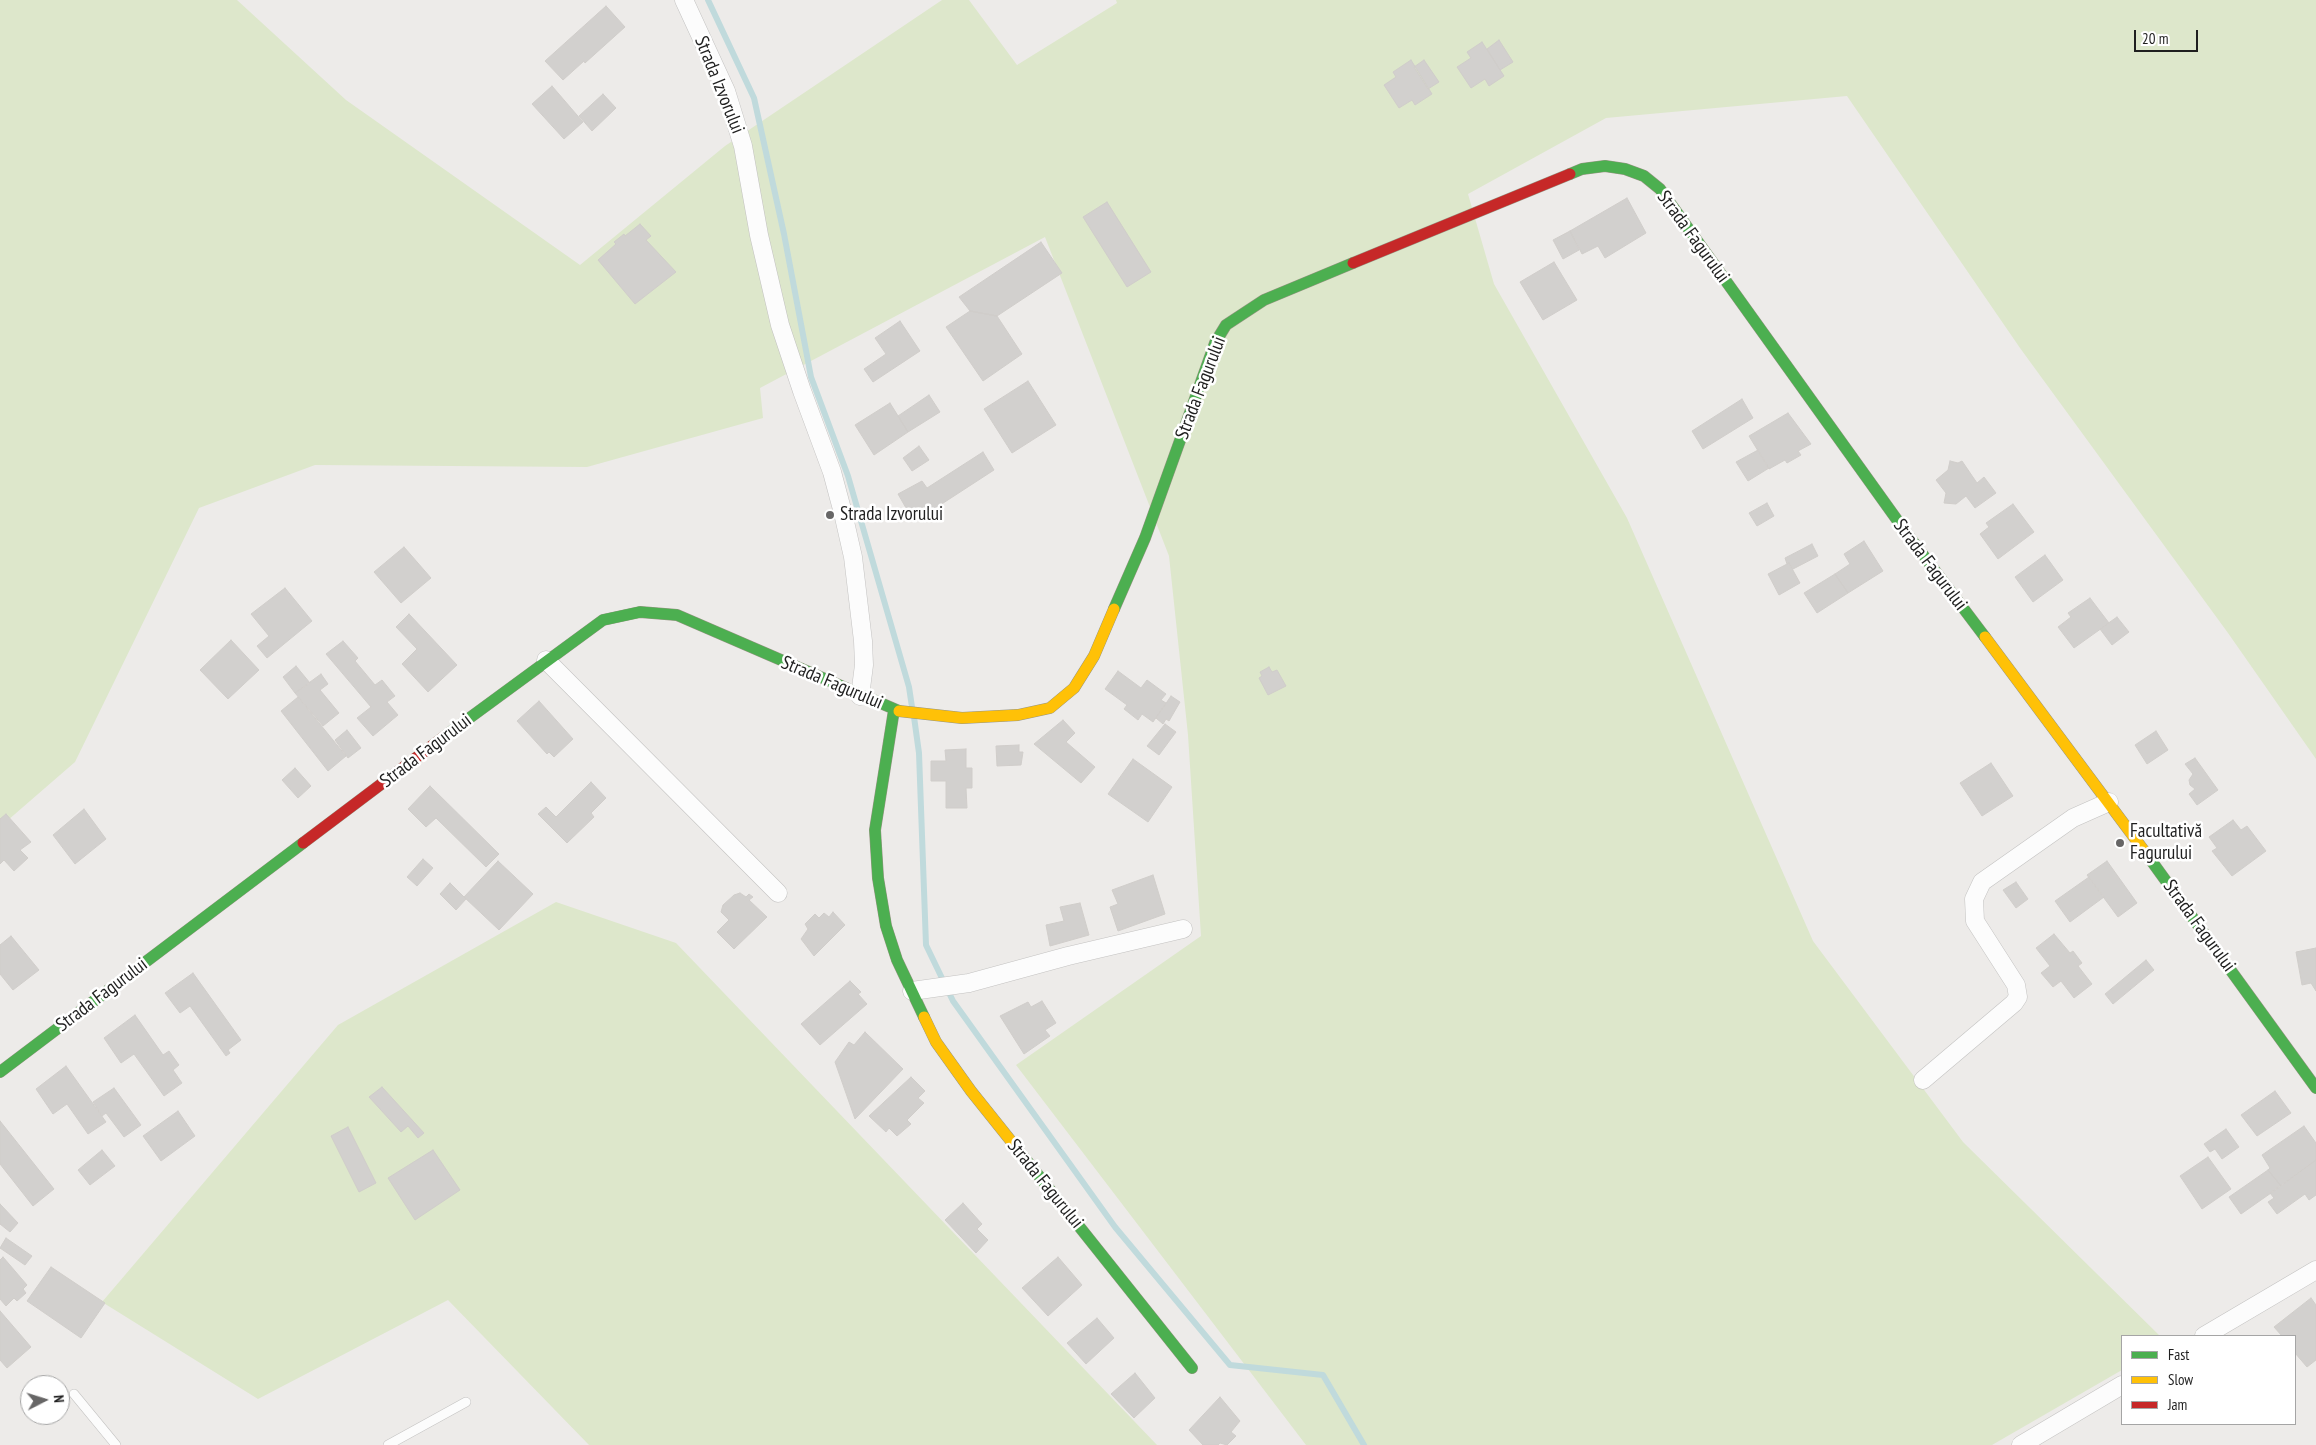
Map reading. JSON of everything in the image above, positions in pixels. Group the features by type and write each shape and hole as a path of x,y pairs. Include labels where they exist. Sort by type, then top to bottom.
{"street":[{"name":"Strada Izvorului","path":"684,0 726,91 743,146 759,235 780,325 839,496 853,557 859,603 864,665 860,696"},
{"name":"Strada Fagurului","path":"0,1072 546,660 603,620 640,612 660,612 677,615 860,696 898,710 923,715 962,718 1018,715 1050,708 1074,688 1094,656 1131,573 1214,343 1232,321 1264,300 1582,169 1605,166 1625,169 1644,176 1660,189 1905,531 2109,802 2316,1088"},
{"path":"546,660 778,893"},
{"name":"Strada Fagurului","path":"898,710 882,776 875,830 878,878 886,926 897,960 936,1042 971,1091 1192,1368"},
{"path":"1923,1080 2014,1003 2018,997 2016,985 1975,921 1974,899 1982,882 2073,818 2109,802"},
{"path":"912,992 956,985 1182,929"},
{"path":"2206,1335 2316,1270"},
{"path":"2021,1445 2121,1386"}],"lane":[{"path":"74,1394 116,1445"},
{"path":"388,1445 466,1402"}],"green space":[{"path":"0,0 237,0 346,100 580,265 725,146 942,0 969,0 1017,65 1117,3 1116,0 2316,0 2316,759 2228,633 2020,348 1847,96 1606,118 1468,194 1494,284 1627,518 1813,941 1963,1142 2159,1335 2121,1335 2121,1371 1992,1445 1306,1445 1016,1065 1201,936 1188,735 1169,556 1045,237 760,388 763,418 587,467 315,465 199,508 75,762 0,827"},
{"path":"556,902 676,943 1157,1445 589,1445 448,1300 258,1399 102,1302 338,1025"}],"building":[{"path":"606,6 625,27 563,80 545,61"},
{"path":"1499,40 1513,62 1500,70 1487,49"},
{"path":"1482,42 1504,76 1489,86 1485,79 1471,88 1457,67 1471,58 1467,52"},
{"path":"1411,60 1432,94 1415,105 1412,100 1399,108 1384,85 1396,77 1393,72"},
{"path":"1424,60 1439,82 1428,89 1414,67"},
{"path":"552,86 583,122 564,139 532,104"},
{"path":"603,94 616,108 592,131 579,116"},
{"path":"1627,198 1646,233 1605,258 1598,246 1582,254 1570,231"},
{"path":"1107,202 1151,272 1127,287 1083,217"},
{"path":"640,224 651,236 646,240 676,272 635,304 598,260 616,244 614,242"},
{"path":"1570,231 1579,250 1563,259 1553,240"},
{"path":"1041,242 1062,273 997,316 970,311 959,297"},
{"path":"1554,262 1577,300 1543,320 1520,282"},
{"path":"970,311 997,316 1022,354 983,381 946,327"},
{"path":"900,321 920,351 873,382 864,369 886,354 875,338"},
{"path":"1028,381 1056,425 1012,453 984,409"},
{"path":"929,395 940,412 908,432 898,416"},
{"path":"1742,399 1753,418 1703,449 1692,431"},
{"path":"890,403 908,432 874,455 855,425"},
{"path":"1788,413 1811,444 1798,451 1801,455 1787,463 1785,460 1769,469 1749,436"},
{"path":"919,446 929,460 912,471 903,458"},
{"path":"1758,450 1769,468 1748,481 1736,462"},
{"path":"983,452 994,470 914,522 898,494 922,481 927,488"},
{"path":"1950,461 1958,463 1962,461 1977,483 1984,477 1996,493 1975,508 1966,496 1956,504 1944,503 1946,493 1936,480 1948,470"},
{"path":"1767,503 1774,516 1757,526 1749,513"},
{"path":"2013,504 2034,532 1998,559 1980,534 1989,527 1986,523"},
{"path":"1864,541 1883,571 1848,593 1835,574 1850,564 1844,554"},
{"path":"1812,544 1818,556 1793,569 1789,563 1787,564 1785,558"},
{"path":"404,547 431,578 401,603 374,572"},
{"path":"2045,555 2063,580 2033,602 2015,577"},
{"path":"1789,563 1800,583 1779,595 1768,574"},
{"path":"1835,574 1848,593 1817,613 1804,593"},
{"path":"285,588 312,621 267,658 257,646 269,636 251,614"},
{"path":"2090,598 2109,623 2074,648 2058,627 2071,617 2068,613"},
{"path":"409,614 457,665 428,692 402,664 417,649 396,627"},
{"path":"2117,617 2129,632 2112,645 2100,629"},
{"path":"231,640 259,670 228,699 200,670"},
{"path":"343,641 358,658 355,661 375,685 382,680 395,696 387,702 398,715 373,736 357,718 371,707 326,654"},
{"path":"296,666 310,683 295,693 283,677"},
{"path":"1269,667 1272,672 1277,670 1286,686 1268,695 1259,678 1262,676 1260,672"},
{"path":"1118,671 1141,688 1147,680 1166,694 1161,700 1166,703 1153,722 1142,714 1138,720 1124,709 1127,705 1105,689"},
{"path":"321,674 328,684 320,690 339,713 323,726 295,693"},
{"path":"1171,696 1180,702 1169,721 1166,719 1163,724 1156,718"},
{"path":"298,697 346,756 328,771 281,711"},
{"path":"539,701 573,739 554,757 549,752 547,754 517,721"},
{"path":"1063,720 1075,733 1066,742 1095,767 1081,783 1034,744"},
{"path":"1165,724 1176,732 1159,755 1147,746"},
{"path":"347,730 361,748 348,758 335,740"},
{"path":"2156,731 2168,750 2147,764 2135,745"},
{"path":"1019,745 1019,752 1023,752 1021,765 997,766 996,746"},
{"path":"966,749 966,768 972,768 972,788 966,788 967,808 946,808 946,781 931,781 931,761 946,761 945,750"},
{"path":"2195,758 2218,790 2197,805 2189,794 2195,789 2190,785 2189,780 2193,774 2185,764"},
{"path":"1133,759 1172,787 1148,822 1108,794"},
{"path":"1991,763 2013,796 1982,816 1960,783"},
{"path":"295,768 311,786 298,798 282,780"},
{"path":"591,782 606,798 591,813 594,817 567,843 538,814 546,807 556,817"},
{"path":"430,786 499,854 486,867 436,818 426,827 408,809"},
{"path":"84,809 106,839 75,864 53,835"},
{"path":"6,814 31,842 20,850 28,858 14,871 4,860 0,864 0,819"},
{"path":"2233,820 2241,830 2247,826 2266,851 2232,876 2212,851 2217,848 2209,837"},
{"path":"423,859 433,868 417,886 407,877"},
{"path":"498,861 533,894 499,930 464,897"},
{"path":"2107,861 2137,903 2118,917 2087,875"},
{"path":"1153,875 1165,914 1118,931 1110,907 1118,904 1112,890"},
{"path":"2089,877 2104,897 2070,922 2055,901"},
{"path":"2016,882 2028,899 2016,908 2003,890"},
{"path":"450,883 466,899 456,910 440,894"},
{"path":"740,893 746,897 749,894 753,897 749,900 767,917 734,949 717,932 729,920 721,912 723,905 734,895"},
{"path":"1080,903 1089,935 1050,946 1046,925 1064,921 1060,907"},
{"path":"833,912 845,925 814,956 801,939 808,929 805,924 815,914 819,918 824,913 829,917"},
{"path":"2054,934 2070,953 2073,951 2082,963 2078,966 2092,984 2074,998 2061,981 2053,987 2041,973 2050,966 2036,948"},
{"path":"11,936 39,970 13,990 0,974 0,945"},
{"path":"2316,948 2316,991 2311,983 2302,985 2296,952"},
{"path":"2146,960 2154,970 2113,1004 2105,994"},
{"path":"193,973 241,1040 228,1050 230,1053 226,1056 190,1006 180,1013 165,993"},
{"path":"850,981 861,992 858,994 867,1004 820,1045 801,1024"},
{"path":"1042,1001 1056,1023 1045,1030 1050,1036 1024,1054 1000,1016 1028,1002 1031,1007"},
{"path":"135,1015 163,1055 169,1051 179,1065 173,1070 182,1083 164,1096 134,1054 121,1063 104,1038"},
{"path":"865,1032 903,1069 855,1119 835,1062 849,1042 854,1045"},
{"path":"66,1066 106,1122 88,1134 67,1104 53,1114 36,1089"},
{"path":"911,1077 925,1091 918,1098 924,1103 907,1120 911,1124 897,1136 889,1128 886,1132 869,1116"},
{"path":"382,1087 424,1133 418,1138 408,1126 401,1132 369,1097"},
{"path":"114,1088 141,1125 124,1137 106,1113 102,1116 93,1102"},
{"path":"2275,1091 2291,1113 2257,1136 2241,1115"},
{"path":"178,1111 195,1136 161,1161 143,1136"},
{"path":"0,1121 54,1189 33,1206 0,1164"},
{"path":"2304,1126 2316,1143 2316,1160 2281,1186 2268,1170 2270,1168 2262,1155"},
{"path":"348,1127 376,1183 359,1192 331,1136"},
{"path":"2226,1129 2239,1147 2222,1159 2215,1149 2210,1152 2204,1144"},
{"path":"102,1150 115,1166 90,1185 78,1170"},
{"path":"433,1150 460,1190 415,1220 388,1178"},
{"path":"2208,1157 2231,1189 2202,1209 2180,1176"},
{"path":"2316,1160 2316,1195 2309,1200 2305,1194 2277,1214 2268,1202 2274,1198 2270,1193"},
{"path":"2268,1170 2281,1186 2241,1214 2229,1197"},
{"path":"963,1203 982,1224 977,1229 988,1240 976,1253 945,1220"},
{"path":"0,1204 18,1223 10,1232 0,1224"},
{"path":"6,1238 32,1256 25,1265 0,1248"},
{"path":"3,1257 27,1285 23,1289 26,1293 17,1301 14,1298 6,1306 0,1299 0,1260"},
{"path":"1058,1257 1082,1285 1048,1316 1022,1288"},
{"path":"51,1267 105,1303 81,1338 27,1301"},
{"path":"2311,1298 2316,1305 2316,1360 2307,1367 2296,1354 2296,1335 2281,1335 2274,1327"},
{"path":"0,1311 31,1347 7,1368 0,1360"},
{"path":"1097,1318 1114,1338 1086,1364 1067,1343"},
{"path":"1135,1373 1155,1398 1134,1418 1111,1394"},
{"path":"1220,1397 1240,1421 1231,1432 1236,1436 1227,1445 1220,1443 1218,1445 1203,1445 1189,1430"}],"waterway":[{"path":"708,0 754,98 784,234 811,377 848,476 909,687 912,707"},
{"path":"914,717 919,753 926,945 953,1001 1115,1227 1230,1365 1323,1375 1364,1445"}],"traffic: fast":[{"path":"1570,174 1582,169 1605,166 1625,169 1644,176 1660,189 1905,531 1985,637"},
{"path":"1114,609 1145,538 1215,343 1226,325 1264,300 1353,263"},
{"path":"449,733 603,620 640,612 677,615 899,711"},
{"path":"894,710 875,830 878,878 886,926 897,960 924,1017"},
{"path":"0,1072 303,843"},
{"path":"2145,852 2316,1088"},
{"path":"1019,1151 1192,1368"}],"traffic: slow":[{"path":"899,711 962,718 1018,715 1050,708 1074,688 1094,656 1114,609"},
{"path":"1985,637 2145,852"},
{"path":"924,1017 936,1042 971,1091 1019,1151"}],"traffic: jam":[{"path":"1353,263 1570,174"},
{"path":"303,843 449,733"}],"place":[{"name":"Strada Izvorului","path":"830,515"},
{"name":"Facultativă Fagurului","path":"2120,843"}]}
